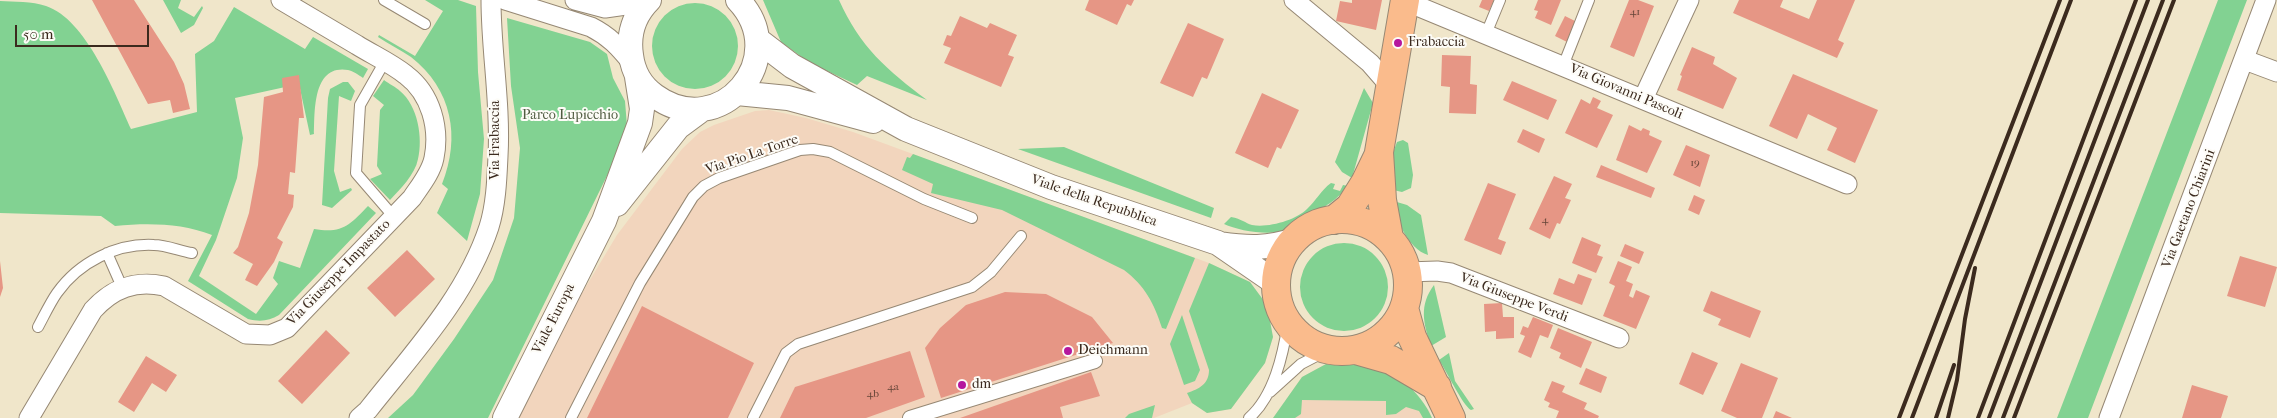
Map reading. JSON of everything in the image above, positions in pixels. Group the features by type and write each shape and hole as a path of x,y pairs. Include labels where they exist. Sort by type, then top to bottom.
{"main road":[{"path":"1389,238 1382,200 1380,152 1405,0"},
{"path":"1334,220 1350,207 1365,184 1380,152"},
{"path":"1345,219 1363,223 1379,230 1389,238 1400,254 1407,272 1408,290 1404,308 1394,327 1377,342 1356,350 1328,350 1311,344 1286,321 1281,310 1276,284 1278,268 1285,252 1294,240 1306,230 1319,223 1345,219"},
{"path":"1404,308 1412,337 1451,418"},
{"path":"1356,350 1391,360 1437,387"}],"street":[{"name":"Via Giuseppe Impastato","path":"29,418 93,310 104,298 122,287 150,283 164,286 246,334 270,335 287,328 412,198 427,174 434,158 435,127 429,105 422,92 407,75 281,0"},
{"name":"Via Frabaccia","path":"359,418 368,410 460,290 478,255 489,225 496,186 498,154 491,0"},
{"path":"505,0 598,30 615,42 649,92 664,103 682,109 701,110 714,107 737,93 747,82 754,69 758,55 758,40 754,23 743,3"},
{"path":"575,0 605,8 616,8 648,1"},
{"path":"1294,0 1370,63 1390,86"},
{"name":"Via Giovanni Pascoli","path":"1405,0 1847,184"},
{"path":"1644,99 1689,0"},
{"name":"Via Gaetano Chiarini","path":"2109,418 2266,0"},
{"name":"Viale Europa","path":"505,418 604,221 640,123 642,109 630,47 632,30 637,15 648,1"},
{"name":"Viale della Repubblica","path":"758,40 792,66 906,129"},
{"path":"2245,60 2277,72"},
{"name":"Viale della Repubblica","path":"737,93 788,98 906,129 1051,187 1218,243 1276,284"},
{"name":"Viale Europa","path":"604,221 678,127 701,110"},
{"path":"1218,243 1262,248 1294,240"},
{"name":"Via Giuseppe Verdi","path":"1407,272 1437,271 1451,273 1619,338"},
{"path":"910,418 1096,361"}],"lane":[{"path":"384,0 425,24"},
{"path":"1486,34 1500,0"},
{"path":"1563,66 1589,0"},
{"path":"385,61 360,105 356,173 394,217"},
{"name":"Via Pio La Torre","path":"571,418 650,267 693,197 704,186 719,178 800,150 813,149 830,152 924,199 972,218"},
{"path":"754,418 786,353 798,344 972,287 991,272 1021,236"},
{"path":"38,327 58,292 78,270 107,253 124,246 155,245 192,253"},
{"path":"107,253 122,287"},
{"path":"1266,396 1285,345 1288,323 1286,321"},
{"path":"1249,418 1266,396 1300,364 1328,350"}],"shaded area":[{"path":"769,110 806,118 853,132 1209,263 1250,282 1267,305 1273,337 1265,363 1231,409 1207,413 1192,403 1154,418 516,418 555,338 617,235 682,149 700,132 714,125 755,111"},
{"path":"1326,364 1338,366 1364,364 1429,410 1432,418 1273,418 1302,377"}],"green space":[{"path":"163,0 181,0 178,8 194,17 202,6 203,8 194,25 181,33"},
{"path":"425,0 458,0 476,6 478,72 484,139 480,194 467,241 437,213 448,189 442,184 451,149 449,115 444,99 436,84 425,70 411,57 378,37 379,35 415,56 443,11"},
{"path":"763,0 839,0 856,31 876,56 887,68 927,100 867,76 857,85 810,63 781,42"},
{"path":"2218,0 2247,0 2088,418 2057,418"},
{"path":"0,1 41,4 60,14 74,26 98,59 131,129 197,112 195,54 214,41 234,7 305,49 313,37 368,69 363,78 348,70 336,70 328,75 322,82 318,92 314,134 310,135 299,84 235,98 243,138 237,178 216,240 199,276 256,314 278,284 273,278 279,261 300,268 314,229 339,229 350,223 368,206 376,213 279,315 272,319 260,321 248,319 188,281 212,235 176,226 140,224 115,226 101,216 0,213"},
{"path":"695,3 711,6 719,10 731,22 735,30 738,46 735,62 731,70 719,82 711,86 695,89 679,86 671,82 659,70 655,62 652,46 655,30 659,22 671,10 679,6"},
{"name":"Parco Lupicchio","path":"507,18 590,42 607,54 613,78 625,101 627,126 631,127 488,418 388,418 413,395 454,339 493,280 514,218 520,148 511,86"},
{"path":"384,80 400,91 411,105 418,123 420,142 414,171 390,200 370,179 382,174 377,166 380,110 384,105 373,96"},
{"path":"343,82 348,82 355,91 351,101 339,96 334,171 340,192 351,188 352,190 332,208 322,205 328,98 330,89"},
{"path":"1364,88 1373,103 1352,178 1342,172 1335,162"},
{"path":"1403,140 1408,143 1413,175 1411,188 1402,192 1389,189 1394,150 1397,142"},
{"path":"1064,147 1214,208 1211,218 1018,149"},
{"path":"913,154 1195,258 1166,329 1162,328 1156,311 1143,289 1124,270 1002,210 931,193 933,184 902,170 907,157 910,158"},
{"path":"1331,183 1335,184 1333,189 1340,191 1343,185 1348,186 1333,201 1300,219 1288,229 1274,233 1265,233 1238,229 1224,224 1231,217 1259,226 1289,220 1307,209"},
{"path":"1390,200 1407,205 1421,215 1428,255 1421,252 1409,240 1399,224"},
{"path":"1344,243 1361,246 1375,256 1385,270 1388,287 1385,304 1375,318 1361,328 1344,331 1327,328 1313,318 1303,304 1300,287 1303,270 1313,256 1327,246"},
{"path":"1209,263 1250,282 1267,305 1273,337 1265,363 1231,409 1207,413 1192,403 1187,393 1203,385 1209,375 1189,311"},
{"path":"1434,285 1446,337 1431,346 1424,322 1424,307 1429,292"},
{"path":"1182,315 1200,370 1195,381 1184,385 1170,344"},
{"path":"1449,353 1455,381 1474,409 1471,410 1464,402 1439,360"},
{"path":"1326,364 1365,364 1386,370 1414,391 1432,418 1423,418 1419,411 1406,407 1396,414 1386,415 1386,401 1302,400 1301,414 1295,418 1273,418 1302,377"},
{"path":"1155,405 1152,418 1125,418 1129,414"}],"building":[{"path":"92,0 134,0 174,62 184,84 190,109 173,113 170,100 148,104"},
{"path":"1089,0 1134,0 1131,6 1127,4 1117,25 1085,10"},
{"path":"1352,0 1382,0 1376,30 1336,21 1340,1 1352,3"},
{"path":"1482,0 1494,0 1489,11 1479,7"},
{"path":"1538,0 1561,0 1551,25 1535,18 1538,11 1534,10"},
{"path":"1629,0 1638,0 1654,6 1634,57 1610,47"},
{"path":"1739,0 1783,0 1780,7 1809,19 1817,0 1855,0 1838,40 1844,43 1837,58 1733,13"},
{"path":"960,16 987,28 990,23 1017,35 1008,55 1014,57 1001,87 944,63 951,48 943,45 947,35 951,36"},
{"path":"1565,16 1579,23 1569,43 1555,36"},
{"path":"1188,23 1224,39 1207,79 1202,77 1193,97 1160,83"},
{"path":"1692,47 1715,57 1713,64 1737,78 1723,109 1677,90 1682,76 1680,75"},
{"path":"1442,55 1471,56 1470,84 1477,85 1476,114 1449,113 1450,87 1441,86"},
{"path":"1793,74 1878,110 1855,163 1827,150 1837,128 1808,114 1797,139 1769,126"},
{"path":"299,75 304,118 299,118 295,173 290,172 288,194 294,195 293,207 277,238 283,242 274,262 257,286 245,280 253,264 233,253 238,247 249,213 258,165 264,97 283,92 282,78"},
{"path":"1512,81 1557,100 1548,120 1503,100"},
{"path":"1262,93 1299,110 1281,149 1277,147 1268,168 1235,153"},
{"path":"1593,97 1601,101 1597,108 1613,115 1597,148 1565,133 1581,99 1590,104"},
{"path":"1629,125 1641,131 1643,128 1650,131 1649,135 1662,141 1647,173 1616,160"},
{"path":"1523,129 1545,139 1539,153 1517,142"},
{"path":"1686,145 1710,155 1700,187 1673,175"},
{"path":"1601,165 1655,188 1651,198 1596,177"},
{"path":"1554,176 1572,184 1565,198 1571,200 1560,224 1557,223 1550,239 1529,229"},
{"path":"1488,183 1516,194 1498,239 1506,242 1501,255 1464,240"},
{"path":"1694,195 1705,200 1699,215 1688,210"},
{"path":"1582,237 1601,245 1597,255 1603,257 1596,273 1572,263"},
{"path":"1625,244 1644,252 1639,264 1620,256"},
{"path":"407,250 435,279 395,317 367,288"},
{"path":"2240,256 2277,267 2265,307 2227,296"},
{"path":"0,261 3,288 0,297"},
{"path":"1618,261 1632,267 1626,281 1633,284 1629,296 1633,298 1636,290 1650,296 1636,329 1603,316 1615,286 1609,283"},
{"path":"1578,274 1592,279 1582,305 1553,294 1559,278 1574,284"},
{"path":"1711,291 1761,311 1750,338 1718,325 1721,319 1703,311"},
{"path":"1005,292 1046,294 1092,317 1113,343 941,398 925,348 940,328 966,305"},
{"path":"1502,303 1503,317 1514,317 1514,338 1496,339 1496,331 1485,332 1484,304"},
{"path":"642,306 754,363 728,418 587,418"},
{"path":"1533,317 1553,325 1548,338 1540,335 1531,358 1518,352 1525,336 1520,334 1523,326 1528,328"},
{"path":"1558,328 1592,342 1581,368 1559,358 1561,353 1550,348"},
{"path":"326,330 350,353 302,404 278,381"},
{"path":"910,351 925,397 866,418 780,418 795,387"},
{"path":"1692,352 1718,363 1703,395 1679,384"},
{"path":"146,356 177,375 166,392 152,383 134,412 118,402"},
{"path":"1741,363 1778,378 1762,418 1737,418 1721,411"},
{"path":"1586,368 1607,377 1601,393 1579,384"},
{"path":"1091,372 1100,396 1060,407 1063,418 960,418"},
{"path":"1552,381 1565,386 1562,392 1587,403 1584,409 1599,416 1598,418 1556,418 1559,411 1548,407 1550,403 1544,400"},
{"path":"2192,385 2228,396 2221,418 2182,418"},
{"path":"1776,411 1792,418 1773,418"}],"railway":[{"path":"1899,418 2060,0"},
{"path":"1912,418 2071,0"},
{"path":"1978,418 2136,0"},
{"path":"1989,418 2148,0"},
{"path":"2003,418 2163,0"},
{"path":"2014,418 2174,0"},
{"path":"1948,418 1957,380 1965,319 1975,268"},
{"path":"1936,418 1954,365"}],"place":[{"name":"Frabaccia","path":"1398,43"},
{"name":"Deichmann","path":"1068,351"},
{"name":"dm","path":"962,385"}]}
